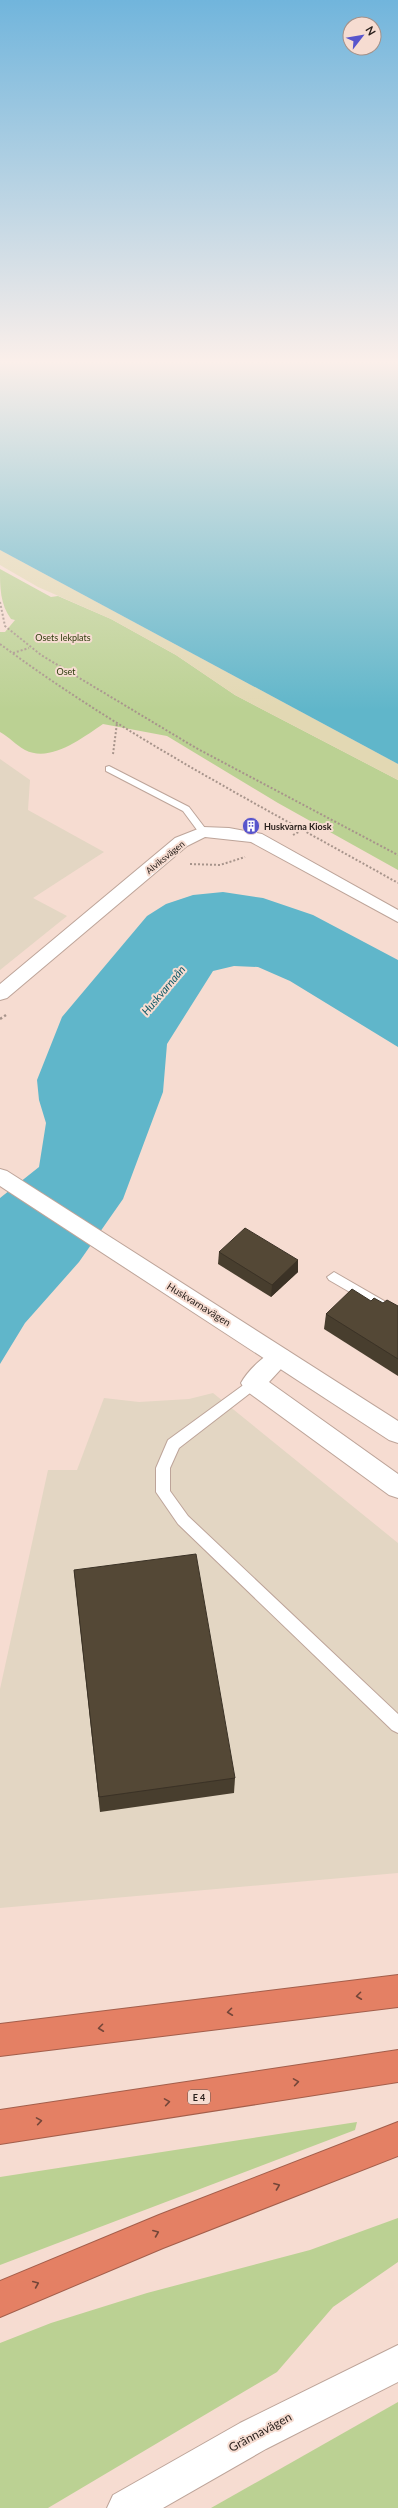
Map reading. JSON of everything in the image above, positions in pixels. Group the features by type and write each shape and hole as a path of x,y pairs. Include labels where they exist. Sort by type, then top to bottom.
{"highway":[{"path":"0,2040 398,1991"},
{"name":"E 4","path":"0,2127 398,2066"},
{"path":"0,2299 159,2232 398,2139"}],"street":[{"name":"Alviksvägen","path":"0,994 181,842 203,832 244,835 274,847 398,917"},
{"name":"Huskvarnavägen","path":"0,1176 109,1248 398,1433"},
{"path":"280,1357 253,1383 398,1488"},
{"name":"Grännavägen","path":"126,2508 253,2436 398,2363"}],"lane":[{"path":"109,769 186,809 203,832"},
{"path":"334,1277 398,1314"},
{"path":"253,1383 173,1444 162,1468 164,1492 183,1520 398,1725"}],"path":[{"path":"0,602 5,626 29,648 196,748 398,856"},
{"path":"0,644 47,679 117,723 302,830 398,883"},
{"path":"12,653 29,648"},
{"path":"109,769 111,758 115,751 117,723"},
{"path":"187,863 220,865 274,847 302,830"},
{"path":"0,1019 11,1010"}],"shaded area":[{"path":"0,759 30,780 28,810 104,852 33,898 67,916 0,970"},
{"path":"213,1393 398,1543 398,1873 0,1908 0,1689 48,1470 77,1470 104,1398 139,1402 189,1399"}],"green space":[{"name":"Oset","path":"0,569 51,597 58,596 111,619 176,655 235,695 398,780 398,870 278,803 167,736 103,724 86,736 66,747 56,751 35,753 25,750 0,732 0,632 5,632 15,620 11,619 7,613 3,601"},
{"path":"357,2122 355,2130 0,2265 0,2177"},
{"path":"398,2218 398,2262 333,2307 277,2372 48,2508 0,2508 0,2343 51,2323 147,2293 310,2250"},
{"path":"398,2402 398,2508 211,2508"}],"sand":[{"path":"0,550 398,764 398,780 235,695 176,655 111,619 38,587 0,565"}],"water":[{"path":"0,476 398,476 398,764 0,550"},
{"name":"Huskvarnaån","path":"223,892 263,898 313,915 398,960 398,1047 290,981 258,967 234,966 213,971 167,1044 163,1092 123,1199 79,1262 25,1323 0,1364 0,1198 39,1167 46,1123 39,1100 37,1080 62,1017 147,916 166,904 193,895"}],"building":[{"path":"245,1228 298,1260 272,1285 219,1252"},
{"path":"352,1289 371,1301 374,1298 383,1303 387,1300 398,1306 398,1359 326,1314"},
{"path":"196,1554 235,1778 99,1797 74,1570"}],"place":[{"name":"Huskvarna Kiosk","path":"251,826"}],"park label":[{"name":"Osets lekplats","path":"63,637"}]}
